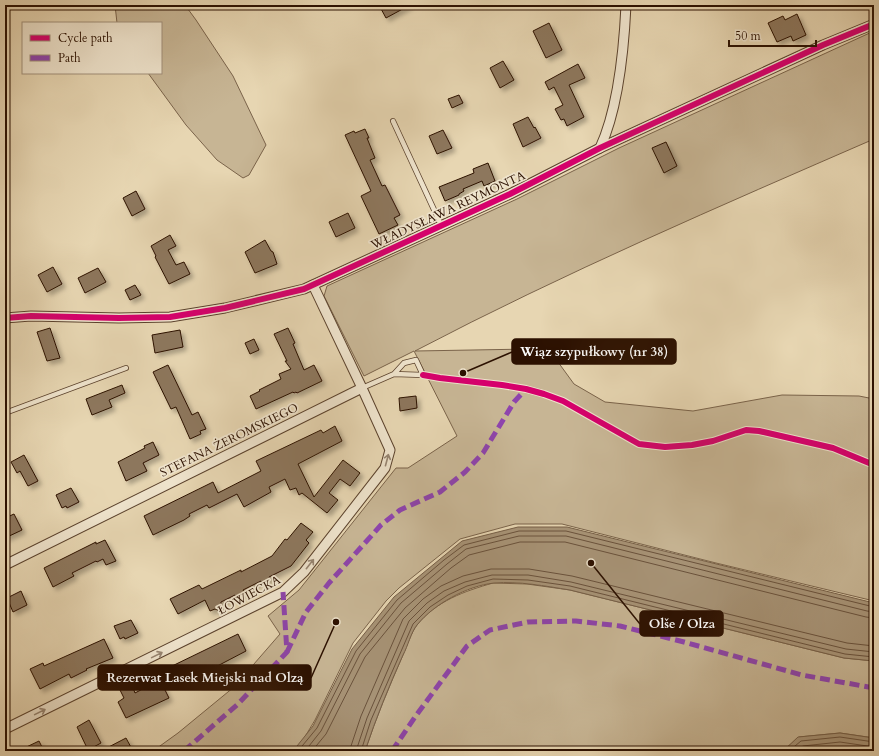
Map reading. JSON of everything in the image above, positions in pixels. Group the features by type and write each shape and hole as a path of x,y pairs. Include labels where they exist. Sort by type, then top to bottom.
{"street":[{"path":"600,148 608,127 617,88 626,5"},
{"name":"WŁADYSŁAWA REYMONTA","path":"5,318 31,316 119,318 170,317 225,308 304,289 442,227 600,148 823,44 874,24"},
{"path":"313,285 362,388"},
{"name":"STEFANA ŻEROMSKIEGO","path":"5,565 362,388"},
{"name":"ŁOWIECKA","path":"5,729 261,604 283,592 292,584 304,572 385,468 390,450 362,388"}],"lane":[{"path":"393,121 442,227"},
{"path":"362,388 394,374 404,363 416,360 423,375 394,374"},
{"path":"5,413 126,368"}],"shaded area":[{"path":"115,5 185,5 233,76 266,145 249,175 243,178 217,160 186,125 149,74 162,74 162,22 117,22"},
{"path":"874,31 874,139 585,267 415,351 530,349 558,362 574,384 605,402 693,411 782,395 859,396 874,399 874,601 562,524 515,524 460,539 399,588 386,601 353,643 315,720 300,745 294,751 153,751 178,733 234,687 280,634 268,616 299,590 396,468 408,468 457,436 414,351 364,376 324,296 327,286 517,199 619,148"},
{"path":"493,583 527,584 570,590 844,658 874,661 874,738 840,733 799,737 783,751 365,751 388,691 417,625 433,609 442,603 462,593"}],"water":[{"path":"518,527 567,527 874,603 874,661 844,658 570,590 522,583 494,583 473,588 452,597 432,610 417,625 411,635 388,690 365,751 293,751 313,726 352,649 394,597 462,541"},
{"path":"840,733 874,738 874,751 783,751 798,737"}],"building":[{"path":"379,5 410,5 386,18"},
{"path":"797,14 806,35 793,41 791,36 777,42 768,23 783,16 785,20"},
{"path":"549,23 562,50 546,58 533,31"},
{"path":"503,61 514,80 500,88 490,68"},
{"path":"578,64 585,78 569,85 584,117 567,126 564,119 561,120 555,109 563,105 554,87 549,90 545,82"},
{"path":"459,95 463,103 452,108 448,99"},
{"path":"528,117 541,138 523,147 513,124"},
{"path":"365,129 375,158 370,160 382,186 385,185 400,215 394,218 398,225 379,234 361,196 371,191 345,135 354,131 355,133"},
{"path":"443,130 452,148 437,154 429,136"},
{"path":"666,142 677,166 664,173 652,148"},
{"path":"488,163 495,181 484,186 482,181 463,189 464,191 459,195 445,201 439,187 474,173 473,169"},
{"path":"136,191 145,209 132,216 123,198"},
{"path":"348,213 355,228 336,237 329,222"},
{"path":"170,235 176,246 168,250 176,265 184,262 190,274 169,284 151,246"},
{"path":"265,240 273,252 277,264 255,273 245,252"},
{"path":"53,267 62,284 47,292 38,275"},
{"path":"98,268 106,282 85,293 78,278"},
{"path":"135,285 141,295 130,300 125,290"},
{"path":"50,328 60,358 47,361 37,332"},
{"path":"288,328 295,343 293,344 304,370 314,365 322,381 297,393 293,392 256,409 250,396 281,379 279,374 291,369 285,361 287,361 274,334"},
{"path":"180,330 183,347 155,353 152,335"},
{"path":"254,339 259,350 250,354 245,343"},
{"path":"168,365 192,415 198,412 206,429 200,431 201,434 190,439 176,407 171,409 153,372"},
{"path":"122,385 125,393 109,400 112,407 92,415 86,399"},
{"path":"416,396 417,408 400,411 399,398"},
{"path":"335,426 342,441 298,464 314,497 343,460 360,473 350,486 340,479 329,493 338,500 327,513 302,493 299,495 296,488 290,490 285,479 269,487 271,492 244,507 237,494 209,508 207,505 189,514 190,516 184,520 153,535 144,516 213,482 218,493 261,471 256,461 321,430 323,433"},
{"path":"153,442 159,455 143,463 147,471 126,481 118,462 145,448 144,446"},
{"path":"24,455 38,481 28,486 20,471 17,473 11,462"},
{"path":"71,488 79,502 67,508 66,506 62,508 56,495"},
{"path":"14,514 22,530 5,538 5,518"},
{"path":"301,523 313,532 306,540 309,543 291,566 269,577 270,579 262,583 261,581 243,590 244,592 236,597 235,595 221,602 220,611 215,609 210,611 205,600 178,614 170,599 199,585 202,589 241,570 241,572 272,556 285,539 287,540"},
{"path":"105,540 116,561 106,565 103,559 97,562 96,561 72,573 74,576 53,587 44,568 96,542 96,544"},
{"path":"21,591 27,605 13,612 7,598"},
{"path":"131,620 138,633 125,639 124,637 120,639 114,626"},
{"path":"238,634 246,651 204,673 202,669 176,682 168,668"},
{"path":"104,639 113,658 86,669 87,670 71,678 69,674 40,689 30,669 43,663 44,666"},
{"path":"161,682 169,698 126,718 118,702 124,698 119,688 131,683 135,693 154,683 154,685"},
{"path":"89,720 101,743 88,750 77,727"},
{"path":"126,738 133,751 101,751"},
{"path":"39,741 44,751 18,751"}],"marked path":[{"path":"287,652 306,612 329,583 381,525 400,510 440,492 465,472 483,453 514,402 526,389"},
{"path":"184,751 238,704 287,652 283,592"},
{"path":"392,751 467,646 490,630 528,622 576,621 620,626 802,675 874,688"}],"cycle path":[{"path":"5,318 31,316 119,318 170,317 225,308 304,289 510,194 600,148 823,45 874,24"},
{"path":"423,375 502,385 544,394 563,401 639,444 665,447 692,445 713,441 746,430 759,431 833,448 874,465"}],"place":[{"name":"Wiąz szypułkowy (nr 38)","path":"463,373"},
{"name":"Olše / Olza","path":"591,563"},
{"name":"Rezerwat Lasek Miejski nad Olzą","path":"336,622"}]}
